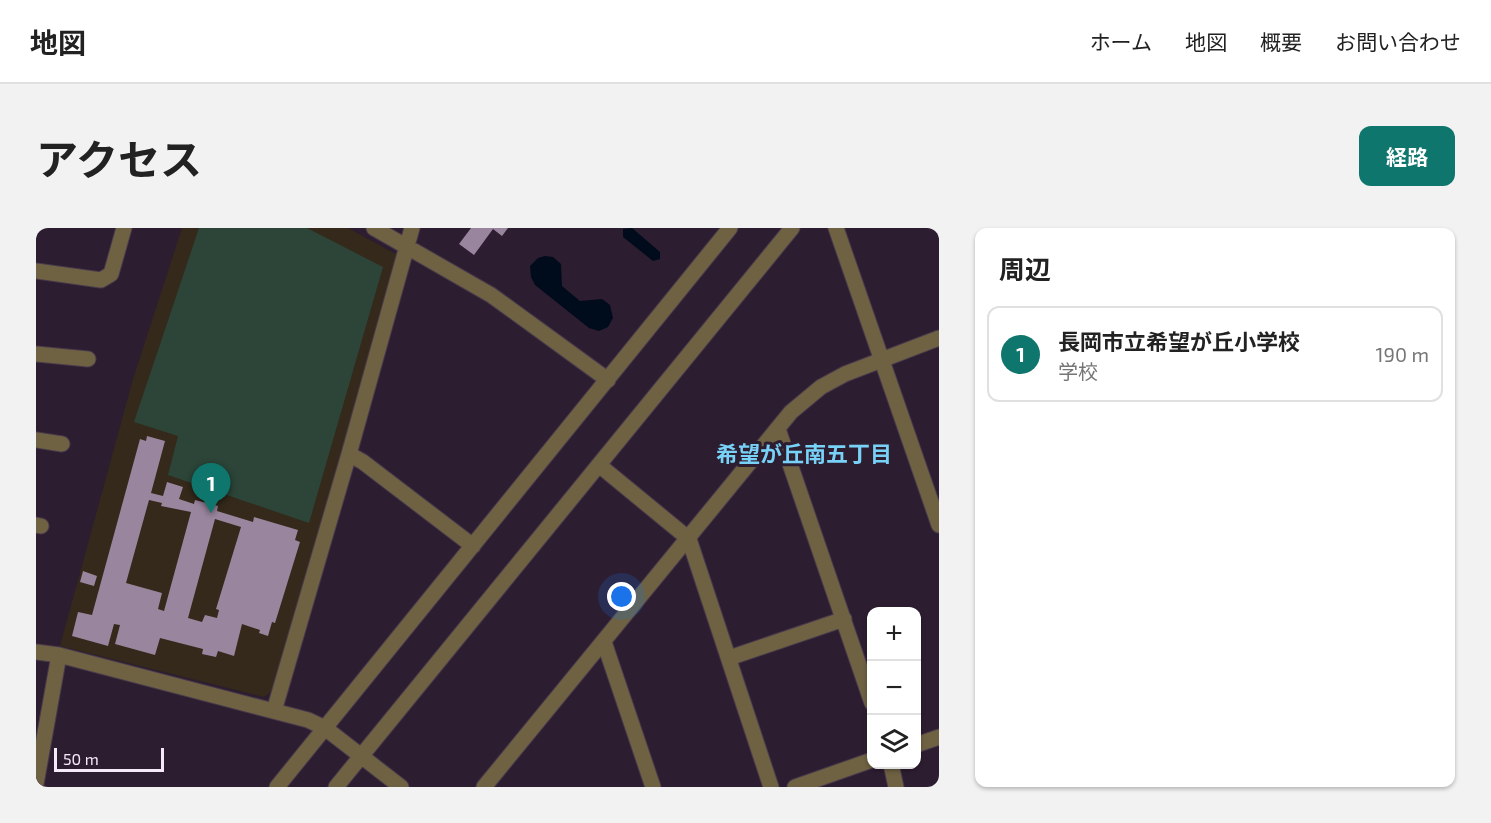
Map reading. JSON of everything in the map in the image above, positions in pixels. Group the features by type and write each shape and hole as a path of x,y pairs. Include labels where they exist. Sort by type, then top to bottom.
{"street":[{"path":"36,271 101,280 111,274 124,228"},
{"path":"374,228 491,295 608,380"},
{"path":"274,711 350,454 412,228"},
{"path":"277,787 730,228"},
{"path":"336,787 792,228"},
{"path":"836,228 939,525"},
{"path":"484,787 791,412 821,387 845,374 881,358 939,338"},
{"path":"36,354 88,360"},
{"path":"778,429 867,688"},
{"path":"36,440 62,444"},
{"path":"350,454 473,546"},
{"path":"599,465 689,539 771,787"},
{"path":"729,658 844,619"},
{"path":"604,642 653,787"},
{"path":"36,652 59,655 308,720 325,728 401,787"},
{"path":"36,784 59,655"},
{"path":"921,743 939,737"},
{"path":"795,787 867,762"},
{"path":"892,769 896,787"}],"shaded area":[{"path":"182,228 348,228 401,257 274,689 264,697 60,646 133,379"}],"green space":[{"path":"199,228 307,228 383,267 309,523 168,475 178,436 134,422"}],"water":[{"path":"632,228 660,252 660,259 653,261 623,237 623,229"},
{"path":"553,257 561,264 562,286 580,301 602,299 610,305 613,318 608,327 599,331 589,328 535,285 531,277 530,266 538,258"}],"building":[{"path":"471,228 508,228 502,236 493,229 474,255 459,244"},
{"path":"147,436 165,441 151,493 163,496 167,482 183,487 179,499 194,504 195,500 218,506 217,511 253,522 254,517 298,530 295,540 300,542 275,623 272,622 268,636 259,633 260,630 242,624 234,656 218,651 216,657 202,654 203,649 160,638 155,655 115,644 120,625 114,624 108,646 72,636 78,612 92,615 140,439 146,441","holes":["149,500 162,503 161,506 191,512 164,611 158,609 162,593 126,583","215,519 241,527 216,609 219,610 217,618 205,615 202,622 188,618"]},
{"path":"83,571 97,576 94,586 80,582"}],"place":[{"name":"長岡市立希望が丘小学校","path":"211,513"}],"district":[{"name":"希望が丘南五丁目","path":"804,454"}]}
